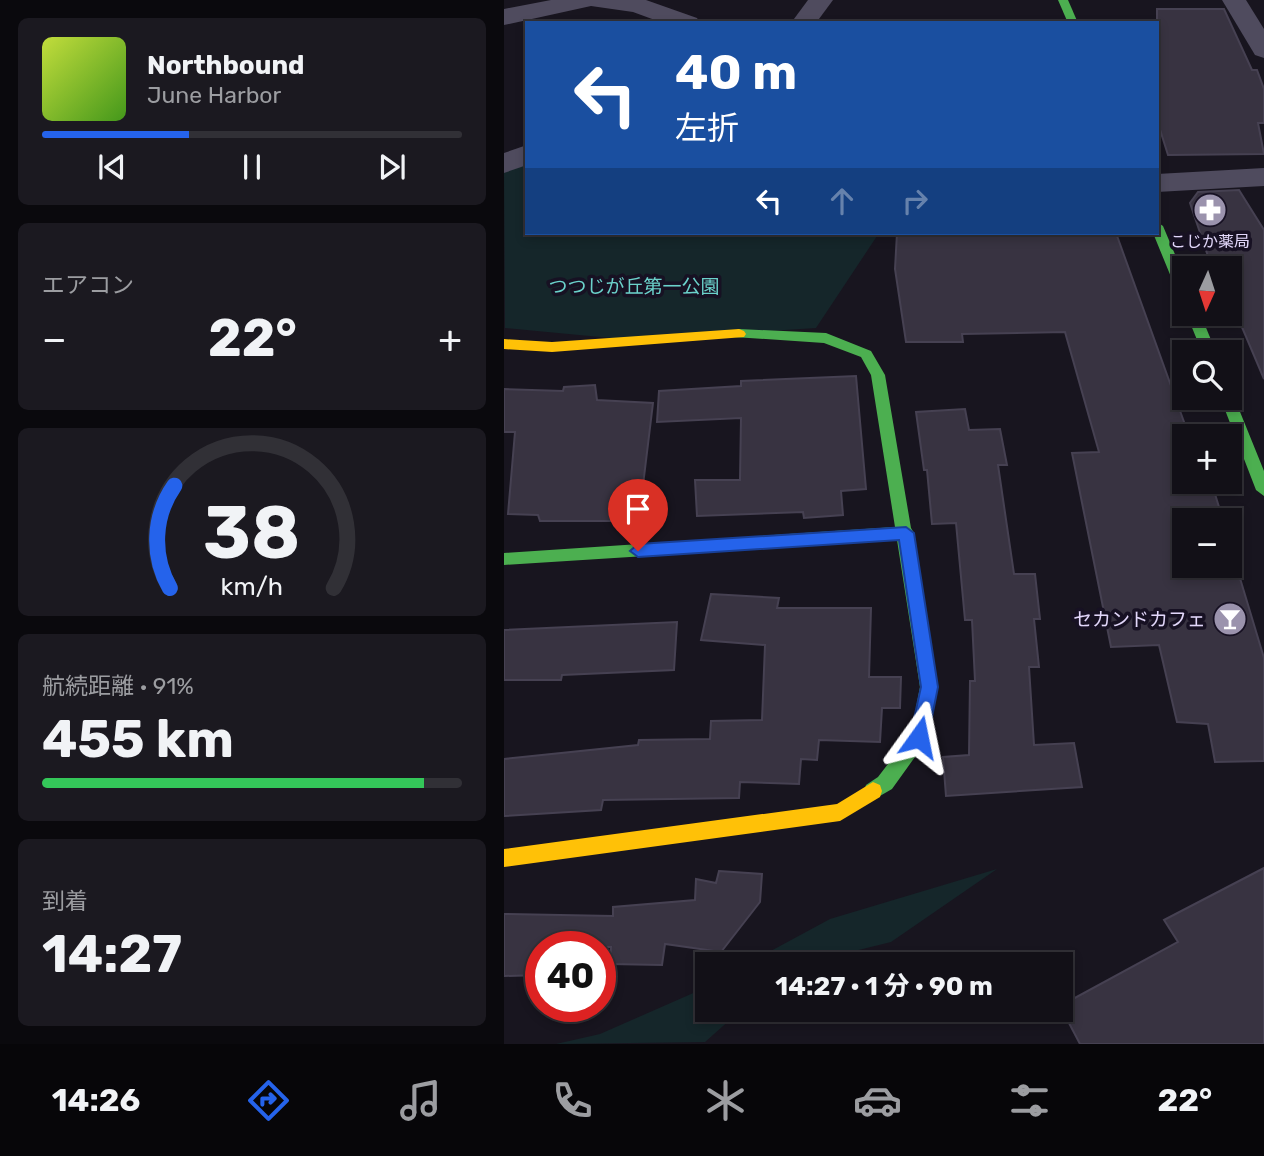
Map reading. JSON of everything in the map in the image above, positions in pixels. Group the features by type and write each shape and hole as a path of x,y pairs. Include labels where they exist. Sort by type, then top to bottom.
{"street":[{"path":"504,17 587,0"},
{"path":"595,0 636,5 682,21"},
{"path":"805,21 821,0"},
{"path":"1063,0 1072,21"},
{"path":"1234,0 1264,50"},
{"path":"504,164 525,155"},
{"path":"1159,183 1264,177"},
{"path":"1159,231 1172,262"},
{"path":"504,344 552,347 749,332 826,338 866,355 878,375 906,533 929,687 919,737 885,783 840,812 504,858"},
{"path":"1232,410 1264,490"},
{"path":"504,559 906,533"}],"green space":[{"name":"つつじが丘第一公園","path":"525,162 525,235 878,235 816,328 632,340 505,328 504,173"},
{"path":"997,869 891,942 851,952 769,952 830,919"},
{"path":"695,992 695,1022 728,1022 705,1042 556,1044 600,1034"}],"building":[{"path":"1157,9 1224,9 1252,70 1257,70 1264,89 1264,123 1258,123 1264,154 1168,155 1159,126"},
{"path":"1239,190 1264,230 1264,379 1241,326 1242,256 1208,256 1190,203 1198,192"},
{"path":"897,235 1117,235 1172,389 1172,410 1180,410 1185,424 1172,424 1172,494 1215,494 1219,508 1172,508 1172,578 1240,578 1264,658 1264,761 1215,762 1208,724 1177,722 1159,645 1111,647 1072,453 1099,452 1065,332 962,334 963,342 906,342 895,269"},
{"path":"856,376 866,489 841,491 843,515 804,518 803,512 697,516 695,480 740,480 741,418 657,422 659,391 741,386 741,381"},
{"path":"595,385 597,400 653,403 639,518 611,521 540,521 538,515 508,514 515,432 504,432 504,389 563,391 564,387"},
{"path":"965,409 969,430 1000,429 1007,465 998,465 1014,574 1035,574 1040,619 1034,619 1039,667 1029,667 1034,745 1074,743 1082,787 946,796 943,757 969,755 970,681 975,681 972,620 965,620 956,523 932,524 927,470 924,470 916,412"},
{"path":"711,594 779,598 777,608 871,608 869,677 901,677 900,708 882,708 880,742 819,740 817,760 801,759 799,784 740,782 739,798 603,800 601,810 504,816 504,759 638,745 639,740 710,739 711,721 762,720 765,645 701,640"},
{"path":"677,622 674,670 562,675 561,680 504,680 504,630"},
{"path":"1264,868 1264,1044 1080,1044 1068,1022 1073,1022 1073,999 1178,942 1164,920"},
{"path":"719,871 762,874 760,902 721,952 665,944 662,965 616,964 616,931 525,931 525,975 504,976 504,914 613,916 613,907 695,900 696,879 716,883"}],"traffic: fast":[{"path":"1063,0 1072,21"},
{"path":"1159,231 1172,262"},
{"path":"1198,326 1204,340"},
{"path":"739,334 826,338 866,354 878,375 929,687 919,737 885,783 873,791"},
{"path":"1232,410 1264,490"},
{"path":"504,559 906,533"}],"traffic: slow":[{"path":"504,344 552,347 739,334"},
{"path":"504,858 840,812 873,791"}],"place":[{"name":"こじか薬局","path":"1210,210"},
{"name":"セカンドカフェ","path":"1230,619"}],"route":[{"path":"638,551 906,533 929,687 919,737"}]}
